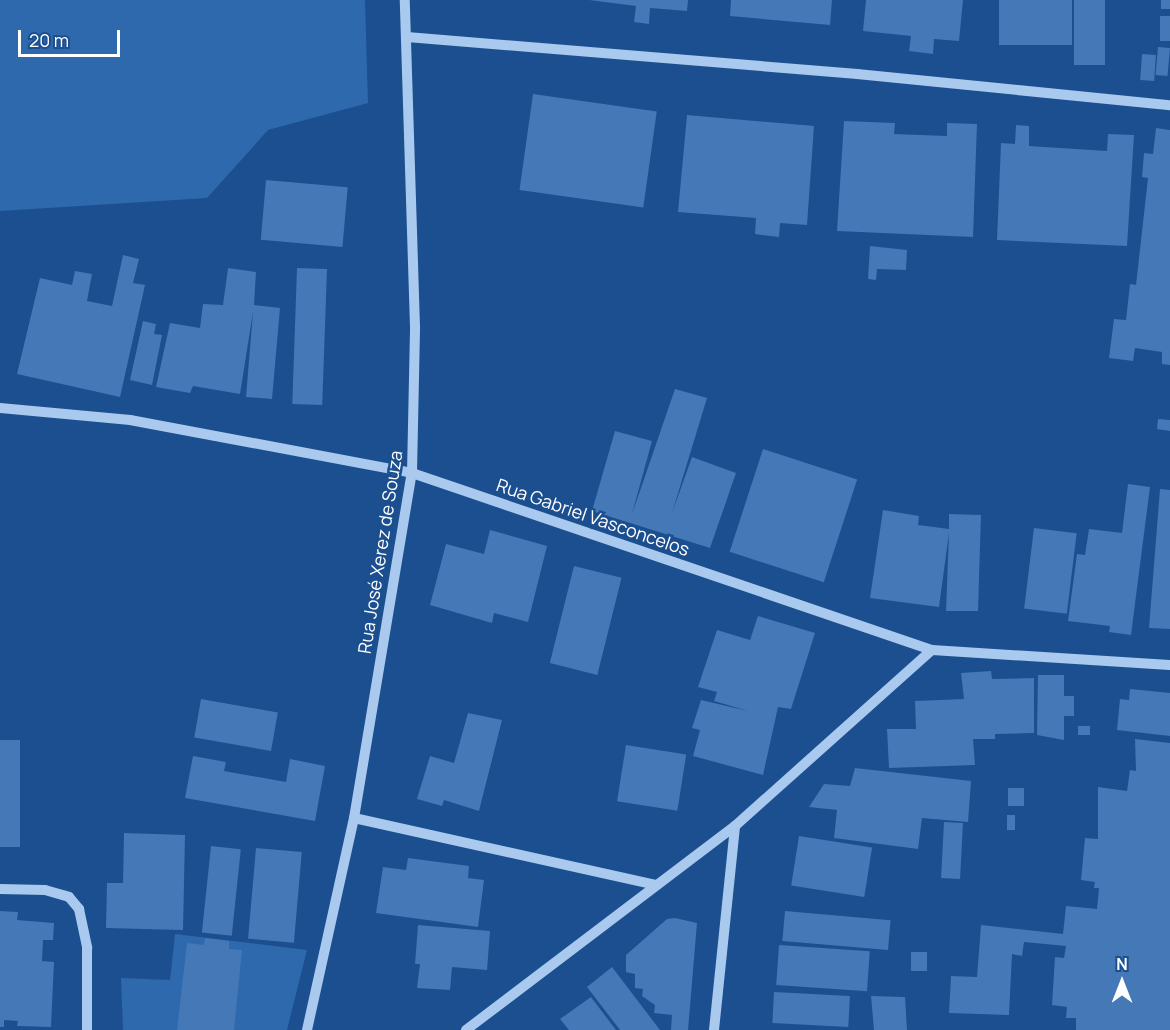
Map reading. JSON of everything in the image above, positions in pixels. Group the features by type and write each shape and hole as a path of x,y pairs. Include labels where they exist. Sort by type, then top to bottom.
{"street":[{"name":"Rua José Xerez de Souza","path":"307,1030 354,818 412,473 415,327 405,0"},
{"path":"406,37 1170,105"},
{"name":"Rua Gabriel Vasconcelos","path":"0,408 130,420 412,473 932,650 1170,665"},
{"path":"466,1030 735,826 932,650"},
{"path":"354,818 657,885"},
{"path":"714,1030 735,826"},
{"path":"0,890 45,890 69,897 79,909 87,948 87,1030"}],"shaded area":[{"path":"0,0 365,0 368,103 268,130 207,198 0,211"},
{"path":"175,934 307,950 287,1030 123,1030 121,978 170,980"}],"building":[{"path":"589,0 688,0 687,11 650,8 649,24 634,22 636,6"},
{"path":"731,0 832,0 830,25 730,16"},
{"path":"866,0 963,0 959,41 934,39 933,54 909,51 911,36 863,31"},
{"path":"999,0 1072,0 1072,45 999,45"},
{"path":"1074,0 1105,0 1105,65 1074,65"},
{"path":"1161,0 1170,0 1170,9 1161,9"},
{"path":"1160,16 1170,16 1170,41 1160,41"},
{"path":"1158,47 1170,48 1168,76 1156,75"},
{"path":"1142,54 1156,55 1154,81 1140,80"},
{"path":"533,94 657,111 643,207 520,190"},
{"path":"687,115 814,126 807,225 780,223 779,237 755,234 756,218 678,212"},
{"path":"844,121 895,123 894,134 947,136 947,123 977,124 973,237 837,231"},
{"path":"1016,125 1029,126 1029,146 1107,151 1108,134 1134,135 1127,246 997,240 1001,143 1015,144"},
{"path":"1156,128 1170,130 1170,365 1162,364 1162,352 1135,348 1133,361 1109,358 1114,319 1126,320 1130,284 1136,285 1148,178 1142,177 1144,153 1153,154"},
{"path":"266,180 348,187 342,247 261,240"},
{"path":"870,246 907,250 906,270 877,269 876,280 868,279"},
{"path":"123,255 139,259 133,283 145,285 120,397 17,374 40,278 72,285 75,271 92,274 87,301 112,306"},
{"path":"228,268 256,272 254,305 280,308 272,399 246,397 253,312 240,394 193,386 190,393 156,387 170,323 200,328 203,304 223,305"},
{"path":"297,268 327,269 322,405 292,404"},
{"path":"143,321 156,324 154,334 162,335 152,385 130,380"},
{"path":"675,389 707,398 672,513 692,457 736,473 710,548 592,511 615,431 652,441 632,514"},
{"path":"1158,419 1170,420 1170,431 1157,429"},
{"path":"763,449 857,480 824,582 730,552"},
{"path":"1128,484 1150,487 1131,635 1109,632 1110,626 1068,621 1077,554 1085,555 1089,529 1122,533"},
{"path":"1160,489 1170,490 1170,629 1149,628"},
{"path":"883,510 919,516 918,525 949,529 949,514 981,515 978,611 946,611 949,533 939,607 870,598"},
{"path":"1034,528 1077,533 1067,614 1024,608"},
{"path":"490,530 547,546 528,622 494,613 492,623 430,605 446,544 484,554"},
{"path":"574,566 622,578 597,675 550,663"},
{"path":"758,616 815,633 791,709 778,707 763,775 693,756 700,730 692,728 701,700 748,711 714,701 717,692 698,687 717,630 750,640"},
{"path":"991,671 992,679 1034,678 1034,733 995,734 995,739 973,739 975,765 889,768 887,729 916,729 915,701 964,699 961,673"},
{"path":"1038,675 1064,675 1064,696 1074,696 1074,716 1064,716 1064,740 1037,735"},
{"path":"1130,689 1170,693 1170,736 1117,730 1120,699 1129,700"},
{"path":"201,699 278,713 271,751 194,737"},
{"path":"468,713 502,720 479,811 444,800 442,806 417,799 430,756 454,763"},
{"path":"1078,726 1090,726 1090,735 1078,735"},
{"path":"1135,739 1170,743 1170,1030 1076,1030 1076,1018 1066,1018 1067,1007 1052,1005 1055,957 1064,958 1066,946 1024,942 1022,956 1012,954 1009,1015 949,1013 951,976 977,977 981,925 1063,934 1066,906 1097,909 1099,888 1094,888 1095,882 1081,880 1085,838 1098,839 1098,787 1127,791 1130,770 1136,771"},
{"path":"0,740 20,740 20,847 0,847"},
{"path":"626,745 686,755 677,811 617,801"},
{"path":"193,756 226,762 224,771 286,782 290,759 325,766 315,821 185,798"},
{"path":"855,768 971,781 968,822 922,818 918,849 834,838 837,810 809,807 824,784 850,786"},
{"path":"1008,788 1024,788 1024,806 1008,806"},
{"path":"1007,815 1015,815 1015,830 1007,830"},
{"path":"944,822 963,823 960,879 941,878"},
{"path":"124,833 185,835 183,930 106,928 107,883 123,883"},
{"path":"799,836 872,848 864,897 791,885"},
{"path":"211,846 241,849 232,936 202,933"},
{"path":"256,848 302,852 294,943 248,939"},
{"path":"408,858 469,866 468,878 484,880 478,927 376,913 383,867 406,870"},
{"path":"0,911 18,912 17,920 54,923 53,940 43,940 42,961 54,962 51,1027 17,1026 18,1021 4,1020 4,1027 0,1027"},
{"path":"785,911 891,920 888,950 782,941"},
{"path":"675,918 697,923 688,1030 671,1030 672,1015 654,1013 655,1005 642,996 643,989 635,988 635,974 626,972 626,955 667,919"},
{"path":"418,925 490,931 487,970 452,967 450,990 417,988 420,964 415,964"},
{"path":"205,938 229,941 229,949 242,950 234,1030 177,1030 187,943 204,945"},
{"path":"779,945 870,951 867,991 776,985"},
{"path":"911,952 927,952 927,971 911,971"},
{"path":"612,967 660,1030 620,1030 587,987"},
{"path":"774,992 850,996 848,1027 772,1023"},
{"path":"871,996 905,997 907,1030 874,1030"},
{"path":"591,997 616,1030 569,1030 560,1019"}]}
